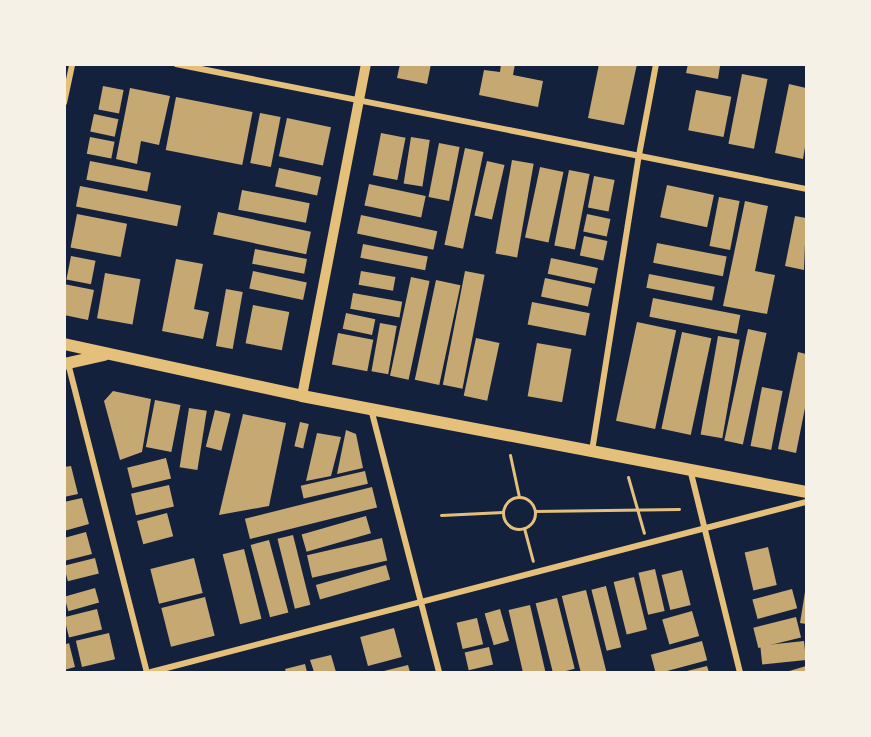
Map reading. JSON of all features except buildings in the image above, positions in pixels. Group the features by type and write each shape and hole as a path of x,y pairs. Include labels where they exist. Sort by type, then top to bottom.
{"main road":[{"path":"64,344 302,396 807,492"},
{"path":"66,364 109,354"}],"street":[{"path":"64,103 72,64"},
{"path":"176,64 807,189"},
{"path":"302,396 366,64"},
{"path":"592,451 639,155 656,64"},
{"path":"66,364 147,672"},
{"path":"370,409 439,672"},
{"path":"690,470 740,672"},
{"path":"152,672 807,502"}],"path":[{"path":"510,455 519,497"},
{"path":"628,477 646,540"},
{"path":"519,497 530,501 535,512 532,522 524,528 509,526 503,512 510,500 519,497"},
{"path":"535,512 679,509"},
{"path":"441,515 503,512"},
{"path":"524,528 534,568"}]}
